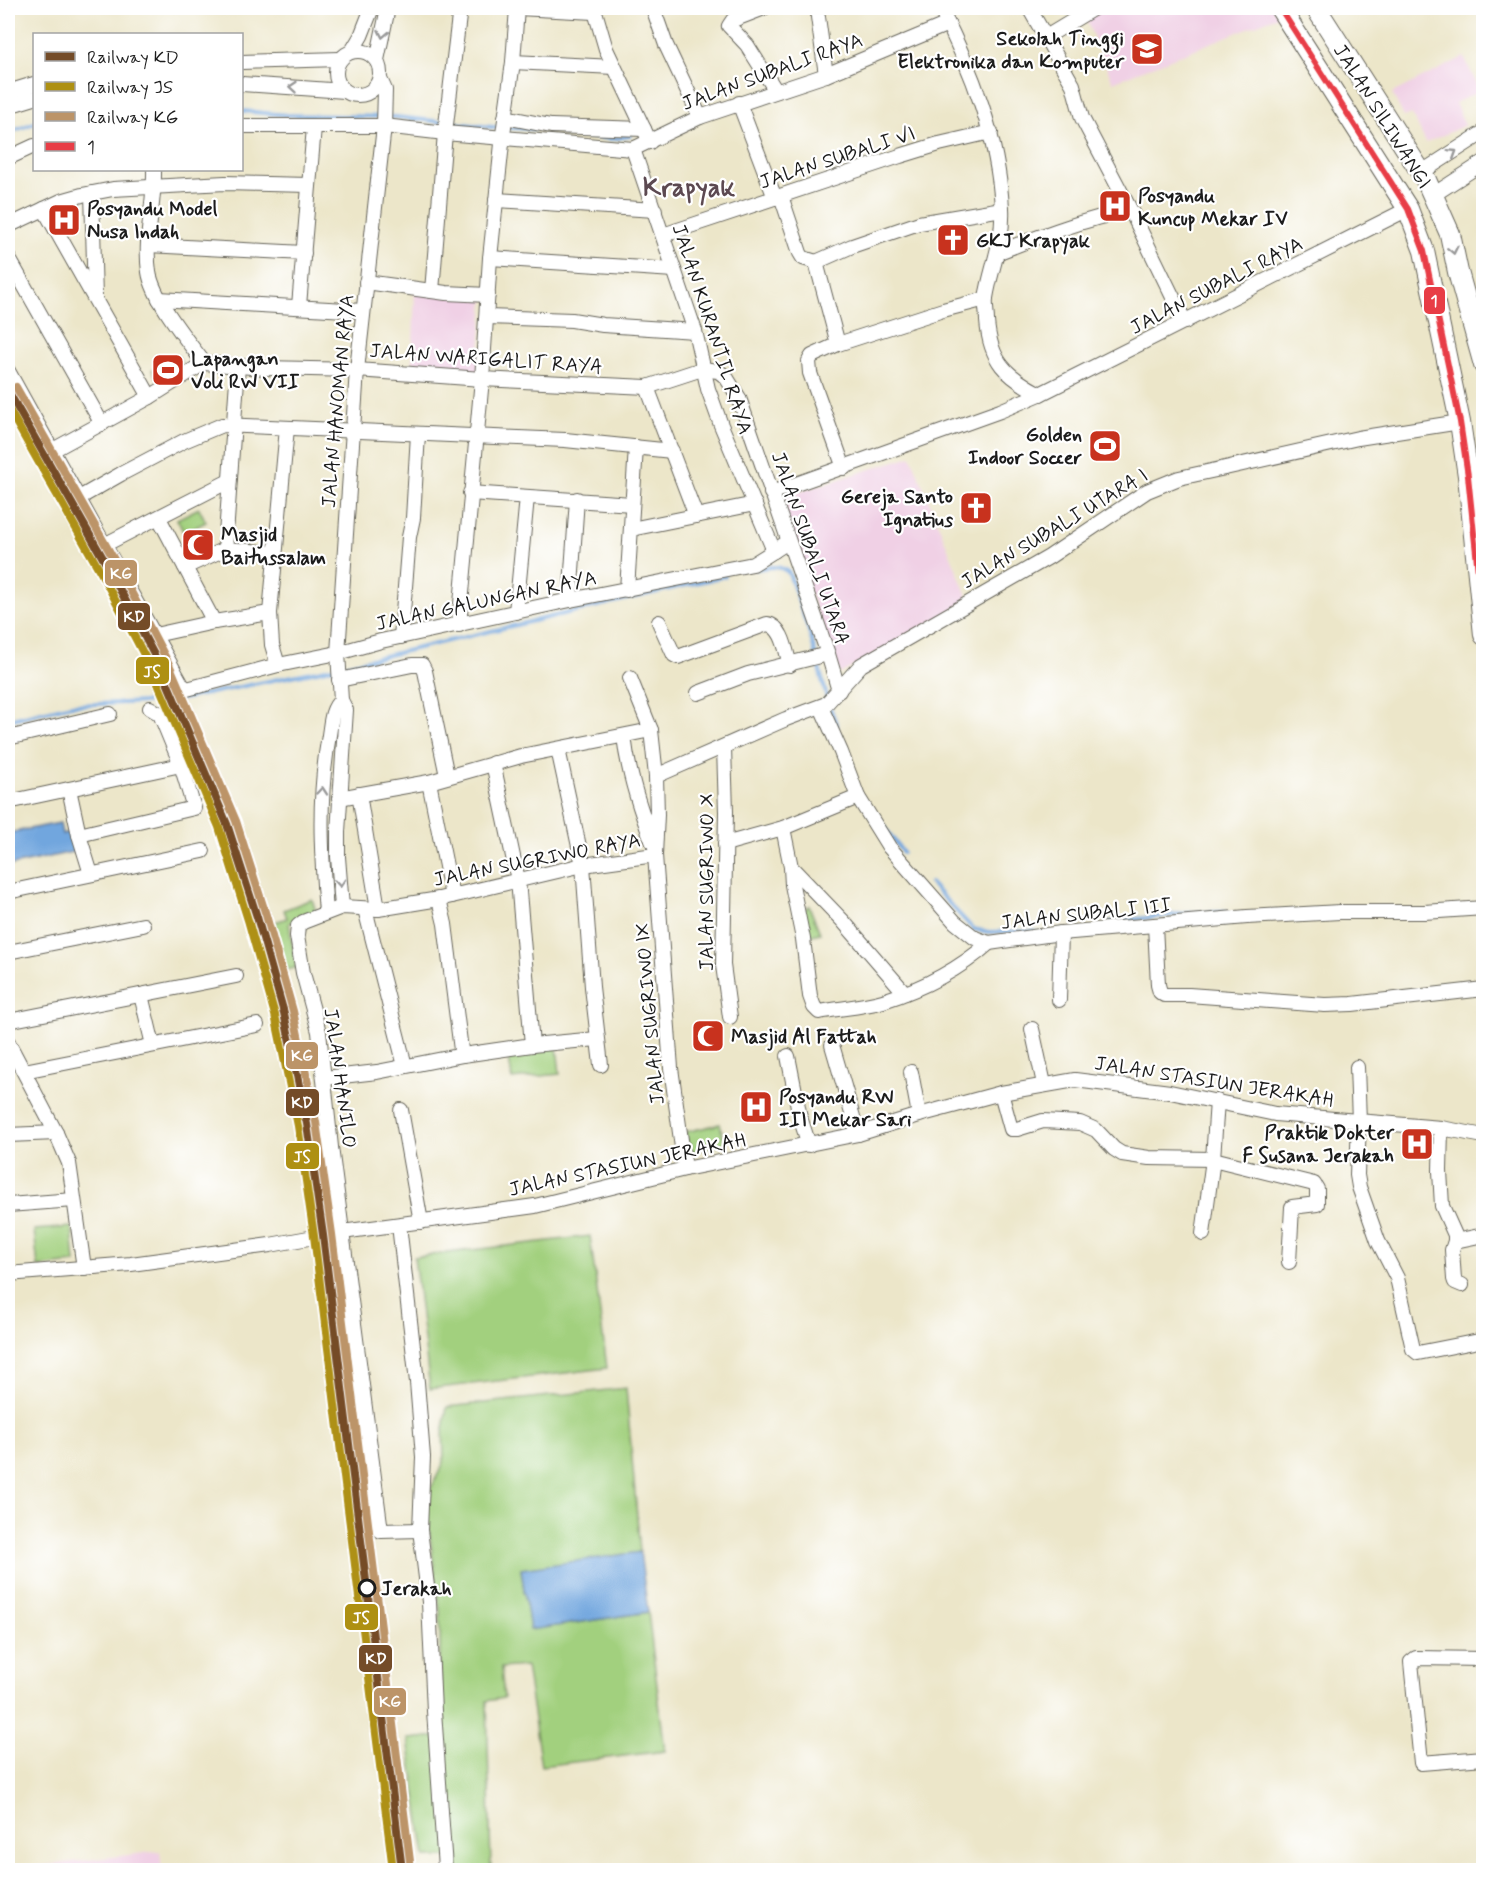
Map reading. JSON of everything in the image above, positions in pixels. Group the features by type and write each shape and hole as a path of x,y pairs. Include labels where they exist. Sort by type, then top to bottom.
{"highway":[{"name":"JALAN SILIWANGI","path":"1280,8 1396,188 1408,209 1424,251 1460,422 1468,476 1484,635"},
{"name":"JALAN SILIWANGI","path":"1316,8 1422,172 1450,234 1458,272 1484,365"},
{"path":"1396,188 1422,172"},
{"path":"1408,209 1432,195"}],"street":[{"path":"345,91 339,86 335,72 361,36 372,8"},
{"path":"377,60 388,8"},
{"path":"432,291 446,125 460,8"},
{"path":"459,625 482,379 490,258 503,128 513,62 517,8 594,10 614,67 646,135"},
{"path":"653,8 666,45 697,110"},
{"path":"764,8 733,20 729,26 747,45 776,92"},
{"path":"940,8 964,58 991,132 1002,209 999,252 986,299 988,328 994,356 1011,376 1040,394"},
{"path":"1029,8 1073,85 1082,118 1132,213 1185,322"},
{"path":"1046,37 1094,8"},
{"path":"818,17 826,75"},
{"name":"JALAN SUBALI RAYA","path":"243,126 314,127 384,114 446,125 503,128 633,149 646,135 697,110 739,103 826,75 948,24"},
{"path":"243,62 269,62 366,52 377,60 380,66 380,79 374,90 359,96 345,91 271,84 243,84"},
{"path":"269,62 271,84"},
{"path":"513,62 614,67"},
{"name":"JALAN HANOMAN RAYA","path":"339,679 338,656 357,370 384,114 385,90 380,79"},
{"path":"8,92 33,84"},
{"path":"367,94 378,95 384,114"},
{"path":"8,106 33,98"},
{"path":"739,103 803,258 816,262 852,246 919,223 1002,209"},
{"path":"503,128 551,126 646,135"},
{"path":"298,306 314,127"},
{"name":"JALAN SUBALI VI","path":"663,235 900,156 991,132"},
{"path":"1422,172 1484,132"},
{"path":"8,158 33,146"},
{"name":"JALAN KURANTIL RAYA","path":"633,149 695,331 702,369 721,425 774,551"},
{"path":"1432,195 1484,162"},
{"path":"53,450 150,398 204,363 159,299 149,273 148,245 154,171"},
{"path":"8,226 61,201 113,189 225,183 309,185"},
{"path":"92,193 95,300"},
{"path":"496,200 655,210"},
{"path":"44,209 150,398"},
{"name":"JALAN SUBALI RAYA","path":"771,493 1000,411 1040,394 1408,209"},
{"path":"999,252 1093,220 1118,213 1132,213"},
{"path":"148,245 304,253"},
{"path":"8,257 102,424"},
{"path":"490,258 674,270"},
{"path":"816,262 838,344"},
{"path":"366,282 468,296 488,295"},
{"path":"159,299 363,311"},
{"path":"844,468 809,368 812,356 838,344 942,310 986,299"},
{"path":"487,318 572,320 603,325 695,331"},
{"name":"JALAN WARIGALIT RAYA","path":"204,363 647,387 702,369"},
{"path":"225,549 238,366"},
{"name":"JALAN SUBALI UTARA","path":"702,369 718,371 734,388 788,542 830,699"},
{"path":"8,371 155,635 270,613"},
{"path":"647,387 696,516"},
{"name":"JALAN SUBALI UTARA I","path":"830,699 861,665 1049,557 1147,491 1179,478 1358,438 1460,422"},
{"path":"79,498 184,441 220,426 565,440 672,451"},
{"path":"278,665 272,645 270,613 287,428"},
{"path":"400,637 409,537 413,518 418,434"},
{"path":"627,590 636,447"},
{"path":"104,545 229,481"},
{"path":"470,493 632,504"},
{"path":"516,612 528,496"},
{"path":"570,600 578,499"},
{"path":"631,529 755,504"},
{"path":"159,518 214,622"},
{"name":"JALAN GALUNGAN RAYA","path":"155,635 182,685 187,689 278,665 338,656 400,637 570,600 753,564 788,542"},
{"path":"185,567 225,549 275,553"},
{"path":"659,622 674,656 678,657 771,624 779,632 790,665"},
{"path":"698,693 748,674 819,656"},
{"path":"342,907 338,832 346,710 341,700 339,679 422,665 447,776"},
{"name":"JALAN SUGRIWO RAYA","path":"326,912 342,907 371,909 446,898 518,880 655,852 656,776 651,730 630,678"},
{"path":"656,776 830,699"},
{"name":"JALAN SUBALI III","path":"830,699 842,752 858,797 890,847 948,915 967,932 989,943 1061,933 1296,914 1484,908"},
{"path":"326,912 320,814 325,757 333,710 341,700"},
{"path":"79,835 194,808 181,765 160,714 150,708"},
{"path":"8,738 110,714"},
{"path":"339,798 429,782 493,763 651,730"},
{"path":"624,736 629,764 655,852"},
{"name":"JALAN SUGRIWO X","path":"724,747 726,812 723,965 730,1017"},
{"path":"558,749 583,866 601,1065"},
{"path":"493,763 518,880 532,1045"},
{"path":"8,802 181,765"},
{"path":"429,782 446,898 445,924 461,1050"},
{"path":"69,789 79,835 91,874"},
{"path":"359,794 371,909 405,1066"},
{"path":"725,844 783,828 858,797"},
{"path":"783,828 803,939 810,996 814,1007 819,1012 882,1001 905,993 962,964 989,943"},
{"path":"321,833 338,832"},
{"path":"8,892 203,851"},
{"name":"JALAN SUGRIWO IX","path":"655,852 671,1068 685,1170"},
{"path":"322,860 338,857"},
{"path":"791,867 842,920 905,993"},
{"name":"JALAN HANILO","path":"326,912 298,926 297,936 303,973 319,1032 331,1147 381,1531 420,1530"},
{"path":"8,952 143,925"},
{"path":"1155,925 1158,986 1164,995 1334,1005 1484,989"},
{"path":"1059,1000 1061,933"},
{"path":"8,1020 236,976"},
{"path":"141,995 153,1046"},
{"path":"24,1071 257,1025"},
{"path":"1032,1029 1044,1084"},
{"path":"325,1078 377,1072 532,1045 597,1039"},
{"path":"8,1044 56,1133 69,1163 84,1268"},
{"path":"832,1045 858,1134"},
{"path":"788,1056 800,1117 809,1145"},
{"path":"1357,1067 1359,1187 1378,1241 1397,1278 1413,1349 1418,1353 1484,1340"},
{"path":"911,1072 919,1115"},
{"name":"JALAN STASIUN JERAKAH","path":"8,1274 131,1264 201,1255 342,1232 535,1206 685,1170 858,1134 1001,1093 1075,1080 1170,1092 1275,1114 1441,1128 1484,1136"},
{"path":"1001,1093 1011,1129 1043,1121 1080,1123 1096,1130 1113,1149 1122,1154 1149,1158 1213,1159 1314,1184 1317,1189 1317,1204 1292,1207 1289,1262"},
{"path":"1203,1234 1213,1159 1217,1101"},
{"path":"401,1110 421,1222"},
{"path":"1441,1128 1442,1206 1454,1230 1455,1241 1452,1250 1454,1279 1462,1285"},
{"path":"8,1135 56,1133"},
{"path":"8,1205 74,1200"},
{"path":"399,1225 423,1457 420,1530 429,1602 445,1868"},
{"path":"1455,1241 1484,1235"},
{"path":"1484,1659 1416,1658 1411,1660 1421,1763 1484,1758"}],"shaded area":[{"name":"Sekolah Tinggi Elektronika dan Komputer","path":"1097,8 1273,8 1278,16 1113,82 1084,15"},
{"path":"1464,57 1480,91 1455,103 1465,125 1426,143 1412,114 1404,117 1392,93"},
{"path":"415,289 484,299 478,374 412,369"},
{"path":"911,456 969,601 840,674 775,500"},
{"path":"160,1851 162,1870 8,1870"}],"green space":[{"name":"Lapangan Voli RW VII","path":"178,356 185,369 160,383 152,370"},
{"path":"199,508 206,522 184,533 177,519"},
{"path":"312,899 316,912 289,923 296,968 281,971 267,925 287,918 284,910"},
{"path":"809,906 820,933 805,937 801,912"},
{"path":"557,1047 560,1074 512,1079 508,1052"},
{"path":"720,1124 725,1144 690,1152 685,1132"},
{"path":"72,1227 75,1263 38,1267 34,1230"},
{"path":"590,1236 607,1368 430,1389 414,1257"},
{"path":"626,1388 640,1552 521,1570 530,1630 648,1612 665,1751 541,1766 526,1666 501,1668 504,1698 487,1701 491,1870 451,1870 453,1857 425,1857 408,1739 440,1736 440,1611 425,1500 444,1462 443,1428 447,1407"}],"water":[{"path":"60,823 62,834 73,831 77,851 8,866 8,833"},
{"path":"640,1552 648,1612 530,1630 521,1569"}],"waterway":[{"path":"243,111 287,115 396,117 534,129"},
{"path":"8,133 33,123"},
{"path":"562,133 612,139 630,136"},
{"path":"756,569 778,567 789,573 810,634 827,698"},
{"path":"177,700 346,665 725,576"},
{"path":"8,720 71,705 148,702"},
{"path":"829,705 837,726"},
{"path":"883,825 903,853"},
{"path":"930,883 973,929 989,932 1034,931"},
{"path":"1110,922 1190,913 1225,912"}],"rail line":[{"name":"KG","path":"16,387 116,563 169,664 236,821 293,1011 316,1122 332,1234 411,1869"},
{"name":"KD","path":"8,391 108,567 161,668 227,824 257,917 284,1013 307,1124 323,1235 402,1870"},
{"name":"JS","path":"8,408 100,571 153,672 219,827 275,1015 298,1126 314,1236 393,1870"}],"transit line":[{"name":"1","path":"1280,8 1408,209 1424,251 1460,422 1484,630"}],"place":[{"name":"Sekolah Tinggi Elektronika dan Komputer","path":"1147,49"},
{"name":"Posyandu Kuncup Mekar IV","path":"1115,206"},
{"name":"Posyandu Model Nusa Indah","path":"64,220"},
{"name":"GKJ Krapyak","path":"953,240"},
{"name":"Lapangan Voli RW VII","path":"168,370"},
{"name":"Golden Indoor Soccer","path":"1105,446"},
{"name":"Gereja Santo Ignatius","path":"976,508"},
{"name":"Masjid Baitussalam","path":"198,545"},
{"name":"Masjid Al Fattah","path":"708,1036"},
{"name":"Posyandu RW III Mekar Sari","path":"756,1107"},
{"name":"Praktik Dokter F Susana Jerakah","path":"1417,1144"},
{"name":"Jerakah","path":"367,1588"}],"district":[{"name":"Krapyak","path":"689,187"}]}
